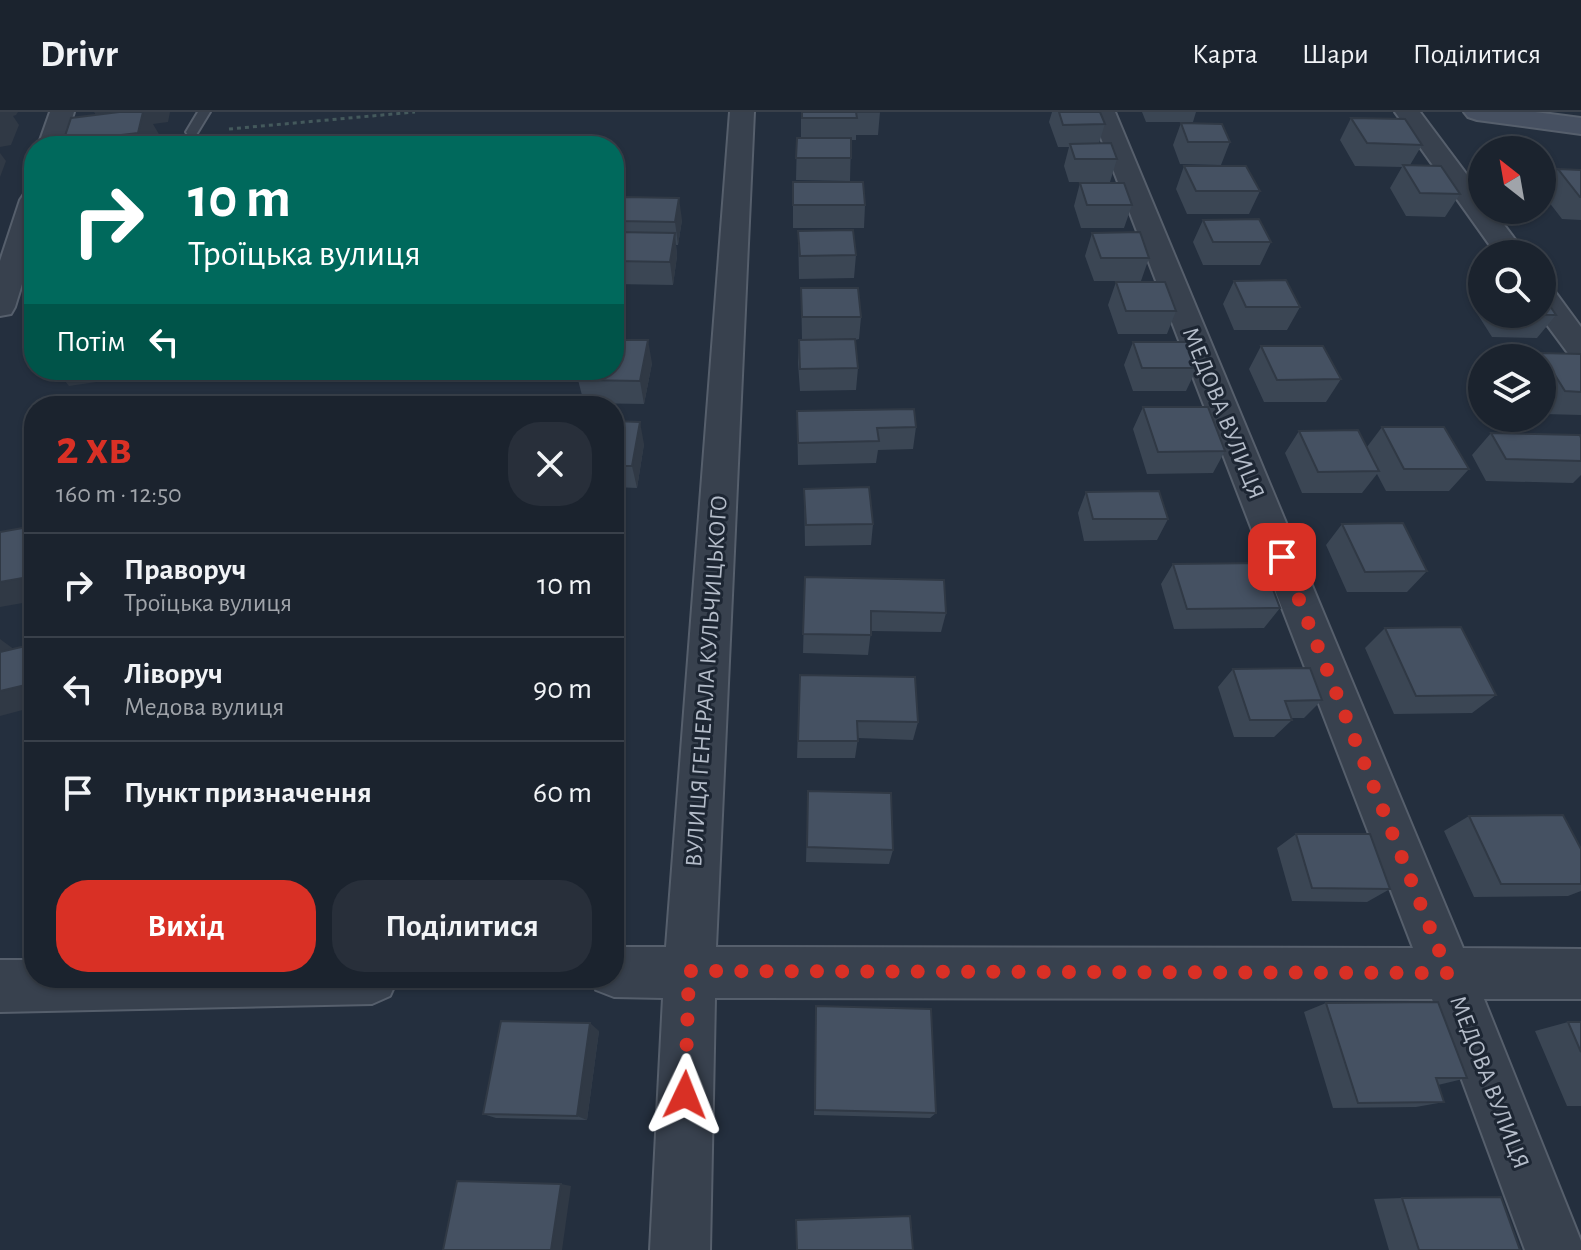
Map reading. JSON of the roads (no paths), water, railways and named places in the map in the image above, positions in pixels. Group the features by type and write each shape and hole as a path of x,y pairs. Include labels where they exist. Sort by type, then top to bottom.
{"street":[{"path":"54,136 62,112"},
{"name":"ВУЛИЦЯ ГЕНЕРАЛА КУЛЬЧИЦЬКОГО","path":"680,1250 689,971 742,112"},
{"name":"МЕДОВА ВУЛИЦЯ","path":"1103,112 1448,973 1555,1250"},
{"path":"1407,112 1501,240"},
{"path":"1477,112 1581,126"},
{"path":"0,307 24,231"},
{"path":"1556,315 1581,349"},
{"path":"624,972 1581,974"},
{"path":"0,986 24,985"}],"lane":[{"path":"192,132 204,112"}]}
